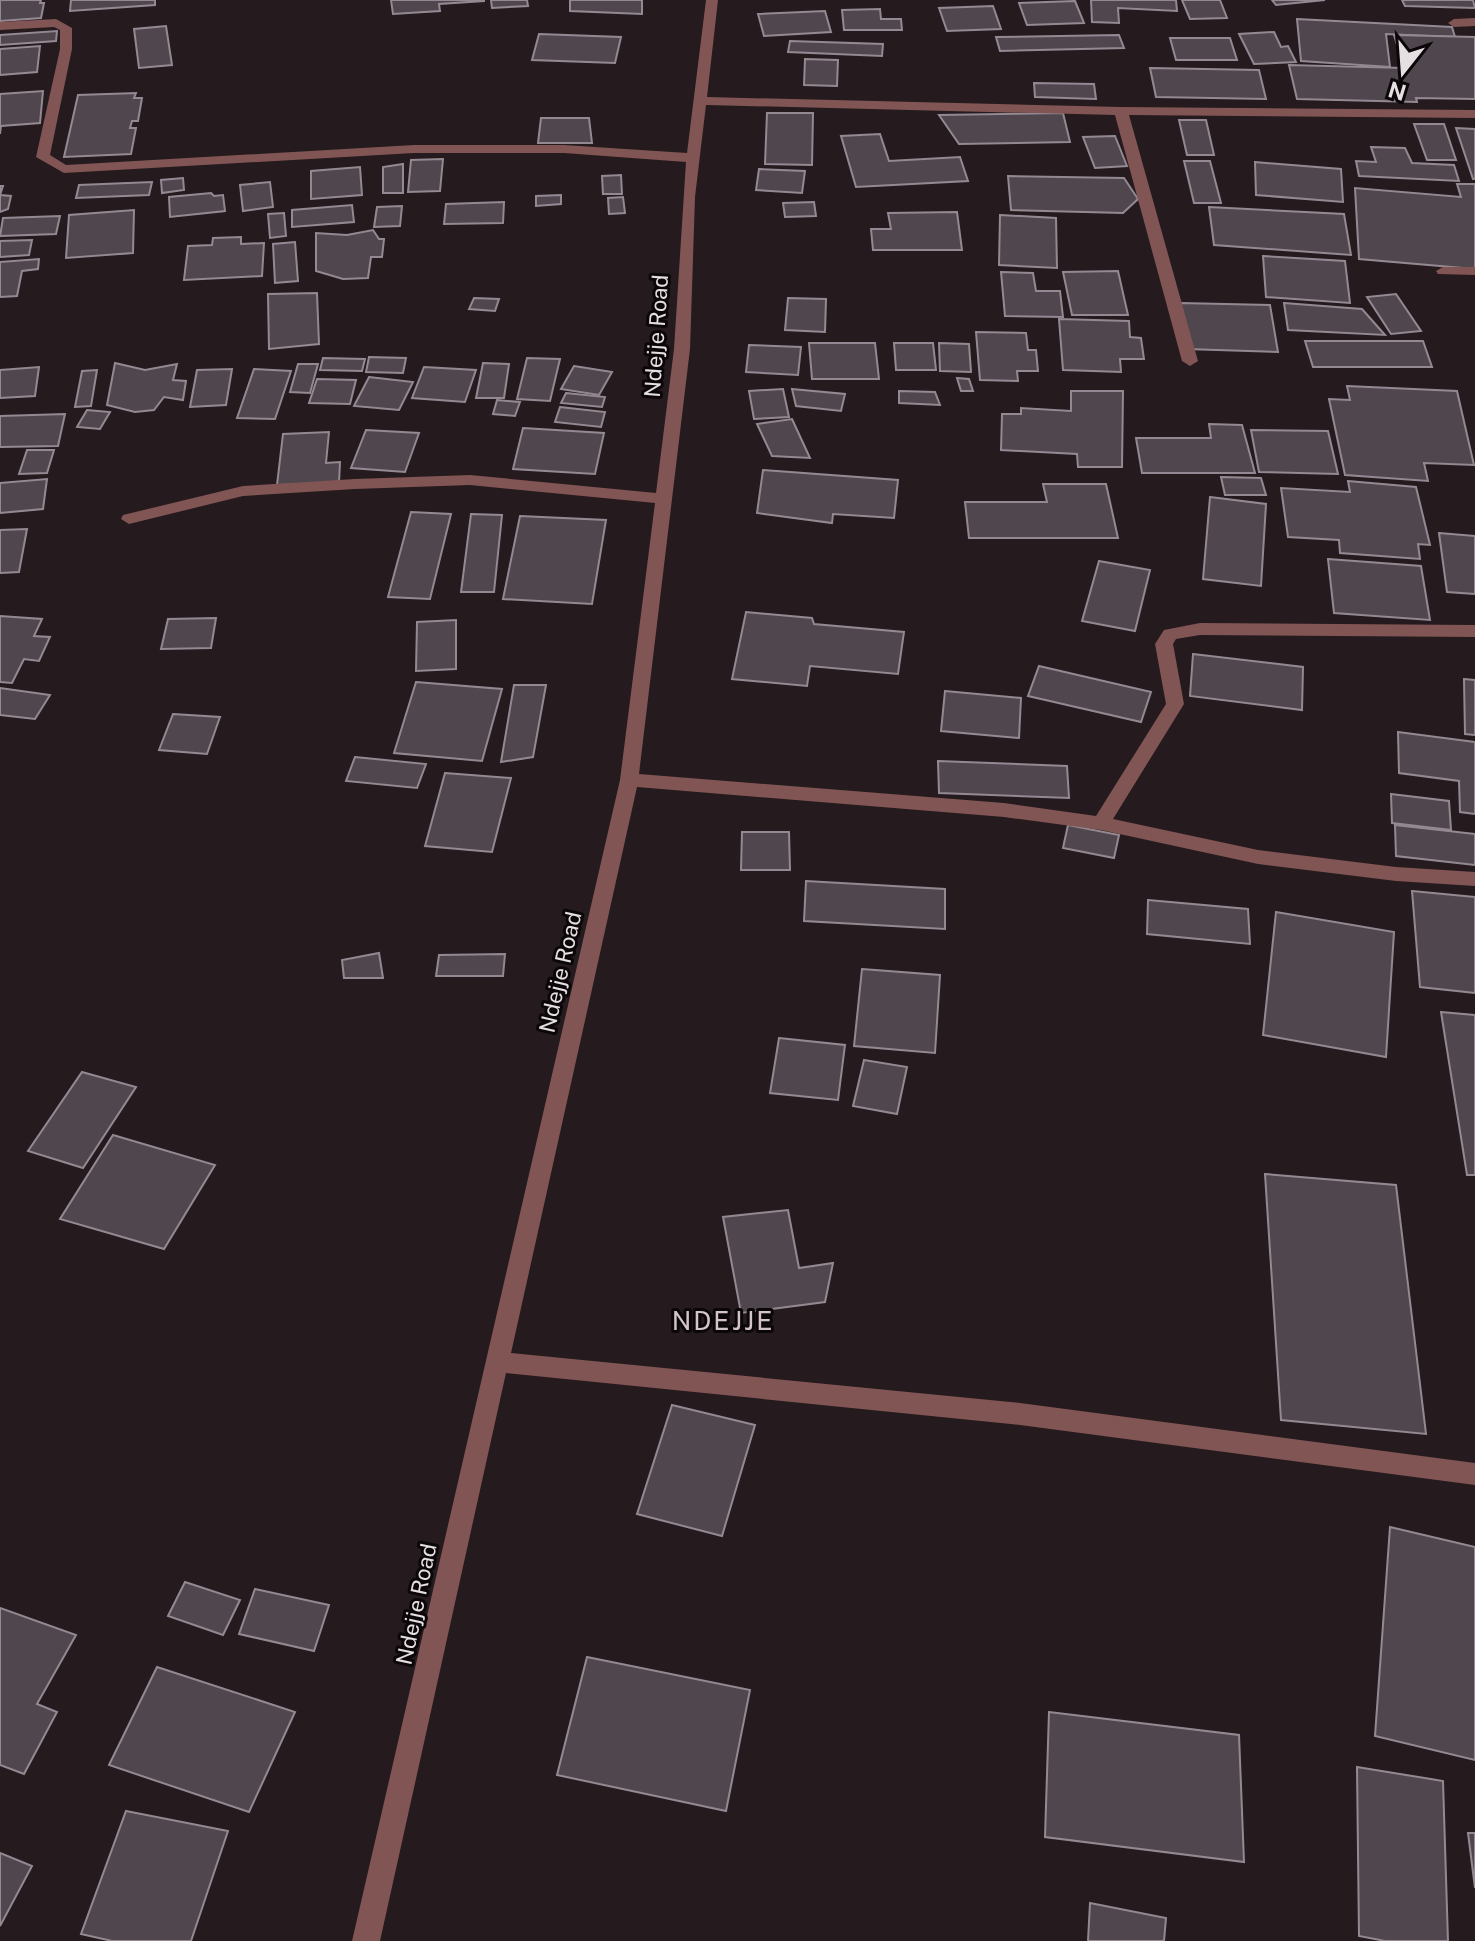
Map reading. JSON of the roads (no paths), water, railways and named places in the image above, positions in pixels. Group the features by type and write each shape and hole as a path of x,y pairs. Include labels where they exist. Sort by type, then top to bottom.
{"street":[{"name":"Ndejje Road","path":"366,1941 629,780 682,349 693,158 712,0"},
{"path":"1454,23 1475,22"},
{"path":"0,26 56,23 66,28 66,49 43,157 64,169 414,149 564,149 693,158"},
{"path":"700,101 1121,111 1475,114"},
{"path":"1121,111 1190,361"},
{"path":"1443,271 1475,271"},
{"path":"129,519 243,491 355,484 470,480 663,499"},
{"path":"1101,823 1175,704 1164,644 1170,634 1200,629 1475,631"},
{"path":"629,780 1004,810 1101,823 1258,857 1396,874 1475,879"},
{"path":"496,1362 1020,1414 1475,1474"}],"district":[{"name":"NDEJJE","path":"723,1321"}]}
